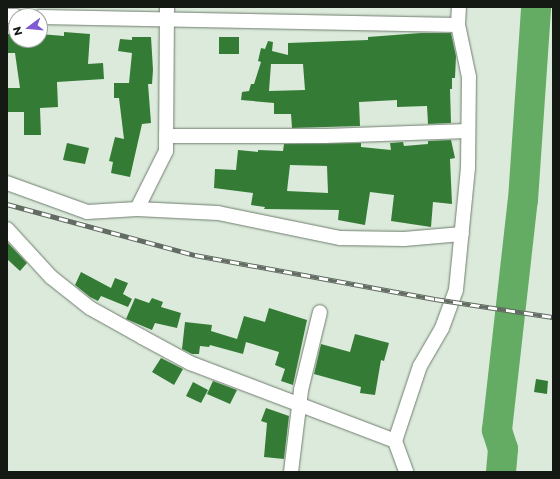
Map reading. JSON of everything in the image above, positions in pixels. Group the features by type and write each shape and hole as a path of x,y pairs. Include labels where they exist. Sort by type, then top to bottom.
{"street":[{"path":"406,472 394,441 420,366 442,328 456,290 462,234 468,131 469,77 458,25 459,7"},
{"path":"48,17 167,13 458,25"},
{"path":"137,209 166,151 167,13"},
{"path":"166,136 325,136 468,131"},
{"path":"7,183 87,212 137,209 218,213 340,238 404,239 462,234"},
{"path":"7,229 51,276 90,308 190,363 394,441"},
{"path":"291,472 301,390 320,312"}],"building":[{"path":"64,32 90,34 88,64 103,63 104,79 57,82 58,107 40,108 41,135 24,135 24,112 8,112 8,88 20,88 15,53 7,53 7,34 8,48 48,48 48,35 64,36"},
{"path":"421,33 451,33 456,56 455,78 452,78 452,89 450,89 451,123 428,124 427,106 397,107 397,100 359,102 360,126 292,128 291,114 274,114 274,103 241,100 242,92 249,91 251,84 254,84 261,62 258,61 261,48 265,49 268,41 273,42 272,51 288,55 288,43 368,40 368,37","holes":["271,64 303,64 305,90 269,91"]},
{"path":"132,37 151,37 153,70 152,84 148,84 151,123 142,124 130,177 111,173 113,162 109,161 115,137 124,139 119,98 114,98 114,83 129,83 132,53 118,51 120,39 132,40"},
{"path":"219,37 239,37 239,54 219,54"},
{"path":"451,140 455,158 450,159 452,204 433,202 431,227 391,221 394,195 370,192 365,225 338,220 339,210 264,209 265,207 251,205 253,193 214,188 215,169 236,170 238,150 258,152 258,150 283,151 284,144 361,143 361,147 391,150 390,143 403,142 404,146 428,144 428,141","holes":["290,165 327,166 328,193 287,191"]},
{"path":"67,143 89,148 85,164 63,160"},
{"path":"7,242 27,263 20,271 7,259"},
{"path":"81,272 111,288 115,278 128,283 123,294 132,299 128,307 101,296 98,301 90,297 75,285"},
{"path":"135,298 149,303 152,298 163,302 161,307 181,313 177,328 155,323 152,330 126,319"},
{"path":"269,308 307,320 293,385 281,381 285,369 275,365 279,352 246,342 243,354 210,345 209,347 200,346 199,354 192,354 182,349 185,322 212,325 211,331 237,339 244,316 265,322"},
{"path":"355,334 389,343 384,361 381,360 375,395 360,393 361,387 314,374 321,344 350,352"},
{"path":"161,358 183,369 174,385 152,372"},
{"path":"536,379 548,381 547,394 534,392"},
{"path":"213,381 237,390 230,404 207,394"},
{"path":"193,382 208,390 201,403 186,396"},
{"path":"266,408 289,416 284,459 264,457 267,423 261,421"}],"waterway":[{"path":"501,472 503,449 497,430 523,200 536,7"}],"railway":[{"path":"7,204 195,255 435,299 553,317"}]}
